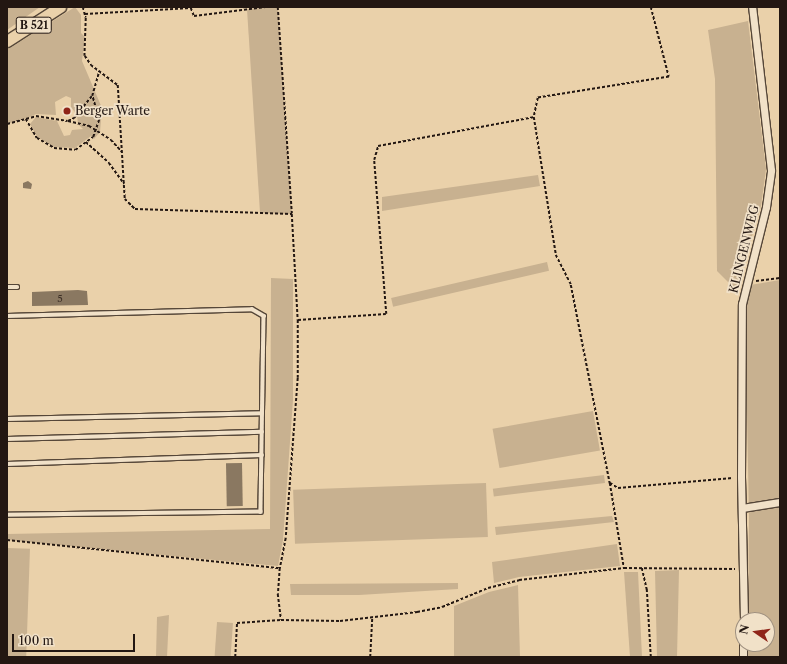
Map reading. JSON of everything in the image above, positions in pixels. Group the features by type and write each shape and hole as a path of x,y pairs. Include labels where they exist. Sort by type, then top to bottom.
{"main road":[{"name":"B 521","path":"7,41 60,7"}],"street":[{"name":"KLINGENWEG","path":"744,612 741,477 742,304 746,282 766,206 771,170 752,7"},
{"path":"742,508 780,502"}],"lane":[{"path":"7,287 17,287"},
{"path":"7,316 252,309 264,316 261,512 7,515"},
{"path":"7,419 262,413"},
{"path":"7,439 262,432"},
{"path":"7,464 262,455"}],"path":[{"path":"83,7 85,14 85,56 92,65 118,85 125,199 135,210 292,214"},
{"path":"85,14 191,8 194,16 265,7"},
{"path":"278,7 298,320 296,400 286,538 280,568 278,594 281,620"},
{"path":"624,568 610,483 571,285 556,255 534,117 538,98 669,77 651,7"},
{"path":"68,121 74,118 92,96 99,71"},
{"path":"26,119 37,138 54,148 75,150 93,137 96,130 99,120 92,96"},
{"path":"7,124 36,116 83,124 96,130 110,140 122,152"},
{"path":"298,320 386,314 374,160 378,146 534,117"},
{"path":"86,142 109,163 124,184"},
{"path":"746,282 780,278"},
{"path":"610,483 618,488 741,477"},
{"path":"7,540 280,568"},
{"path":"235,657 236,623 281,620 340,621 417,612 442,607 488,588 519,580 624,568 743,569"},
{"path":"642,568 647,589 651,657"},
{"path":"370,657 372,617"}],"shaded area":[{"path":"7,7 40,7 7,30"},
{"path":"75,7 81,15 81,33 85,37 82,61 102,108 100,132 94,139 91,136 75,148 54,147 37,137 30,124 36,117 57,121 64,136 70,135 72,130 83,129 78,124 77,115 71,107 71,98 66,96 55,102 56,115 36,114 26,119 7,124 7,50"},
{"path":"278,7 292,214 260,213 247,9"},
{"path":"748,21 766,169 761,206 736,290 717,271 715,79 708,30"},
{"path":"538,175 540,186 382,211 382,197"},
{"path":"547,262 549,271 393,307 391,298"},
{"path":"271,278 293,279 293,400 283,540 278,566 7,540 7,534 270,529"},
{"path":"780,280 780,657 747,657 747,652 775,652 775,612 748,612 749,518 745,306 750,285"},
{"path":"593,411 600,450 499,468 493,429"},
{"path":"604,475 605,483 494,497 493,489"},
{"path":"486,483 488,537 295,544 293,490"},
{"path":"612,516 614,522 496,535 495,527"},
{"path":"617,544 620,566 519,577 494,583 492,562"},
{"path":"7,548 30,549 26,657 7,657"},
{"path":"679,570 677,657 657,657 655,571"},
{"path":"624,572 638,572 642,657 630,657"},
{"path":"458,583 458,589 359,595 291,595 290,584"},
{"path":"518,585 520,657 454,657 454,606 489,592"},
{"path":"169,615 167,657 156,657 157,617"},
{"path":"217,622 233,623 231,657 215,657"}],"building":[{"path":"28,181 32,184 31,189 23,188 23,183"},
{"path":"87,291 88,305 32,306 32,292"},
{"path":"226,463 242,463 243,506 227,506"}],"place":[{"name":"Berger Warte","path":"67,111"}]}
